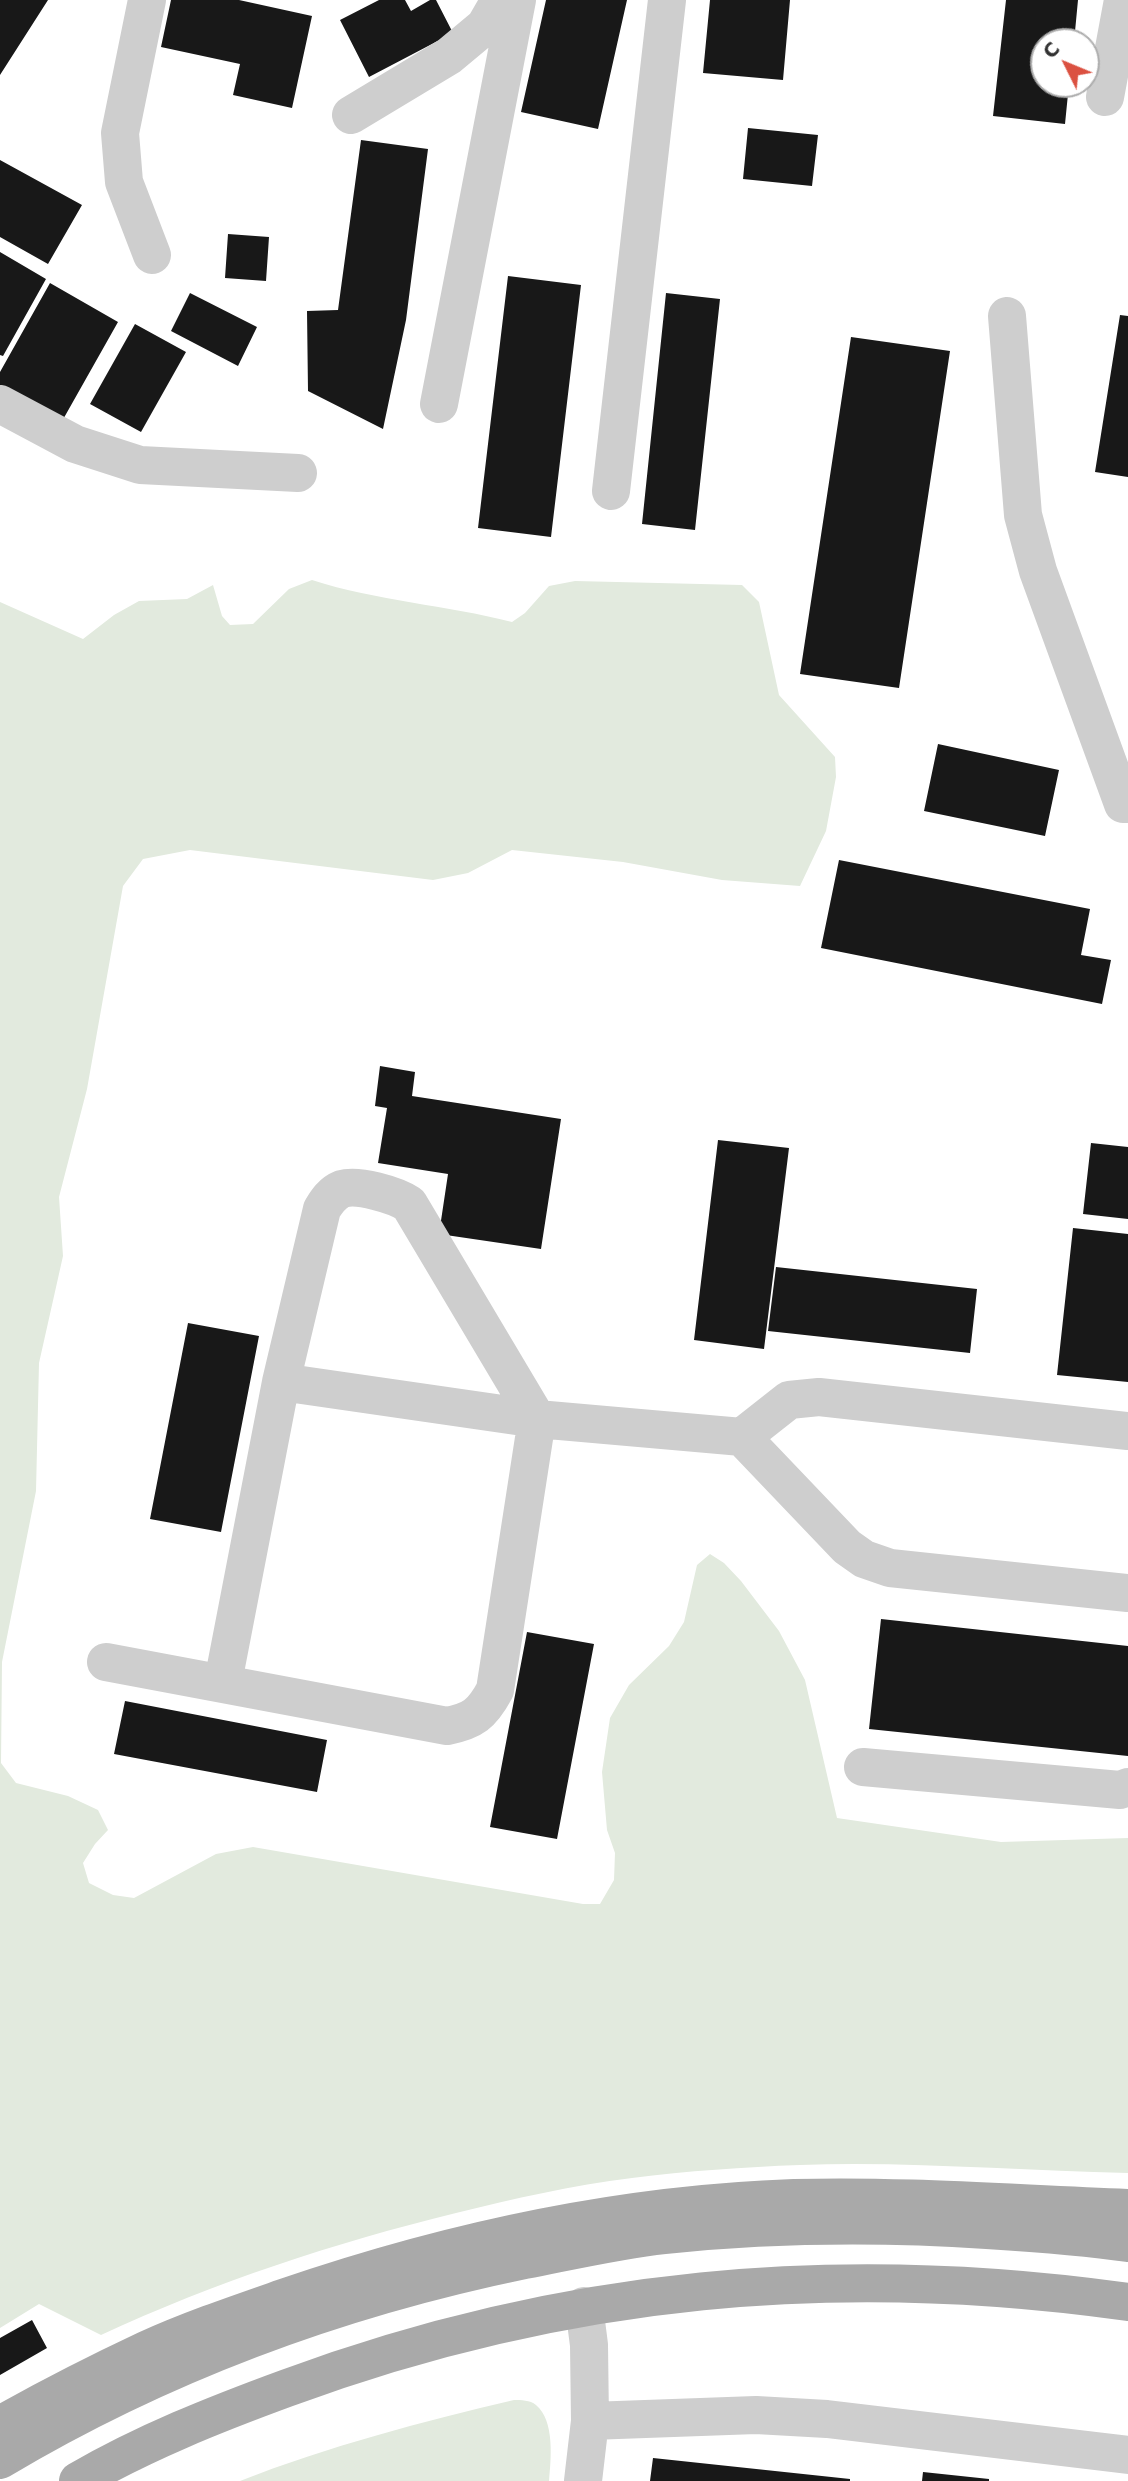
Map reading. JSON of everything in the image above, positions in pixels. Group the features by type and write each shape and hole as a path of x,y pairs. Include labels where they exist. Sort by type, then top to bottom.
{"main road":[{"path":"0,2425 148,2349 233,2315 393,2263 554,2226 705,2205 792,2199 890,2197 1128,2208"},
{"path":"705,2205 881,2225 1039,2233 1128,2243"},
{"path":"0,2460 83,2413 158,2377 250,2338 331,2310 423,2283 574,2250 663,2235 787,2227 881,2225 1081,2207"},
{"path":"78,2481 163,2439 241,2405 336,2370 435,2340 584,2306 661,2294 813,2283 903,2283 981,2287 1060,2292 1128,2302"}],"lane":[{"path":"147,0 120,133 124,181 152,256"},
{"path":"351,115 449,56 485,26 500,0"},
{"path":"439,404 517,0"},
{"path":"611,491 667,0"},
{"path":"1105,97 1123,0"},
{"path":"1007,316 1023,515 1038,571 1126,809"},
{"path":"0,404 75,444 140,465 298,473"},
{"path":"106,1662 447,1726 466,1723 485,1709 495,1690 537,1419 409,1204 397,1196 352,1188 340,1190 330,1196 322,1209 281,1382 223,1682"},
{"path":"281,1382 537,1419 742,1437 847,1547 864,1559 890,1568 1128,1593"},
{"path":"742,1437 789,1400 819,1397 1128,1431"},
{"path":"863,1768 1120,1790 1128,1787"},
{"path":"583,2481 590,2421 589,2346 584,2306"},
{"path":"590,2421 756,2415 827,2419 1110,2462"}],"shaded area":[{"path":"312,580 361,593 512,622 525,613 549,586 575,581 742,585 759,602 779,695 835,757 836,777 826,831 800,886 722,880 623,862 512,850 468,873 433,880 190,850 143,859 123,886 87,1089 59,1197 63,1256 39,1363 36,1491 2,1662 1,1763 16,1783 68,1796 98,1810 108,1830 83,1863 89,1883 113,1895 134,1898 216,1854 253,1847 583,1904 600,1904 614,1880 615,1853 607,1830 602,1772 610,1718 629,1685 669,1646 684,1622 697,1565 710,1554 724,1563 741,1581 779,1631 805,1680 837,1818 1001,1842 1128,1838 1128,2173 841,2164 716,2170 610,2181 543,2193 365,2237 231,2281 101,2335 39,2304 0,2328 0,602 83,639 114,615 139,601 187,599 213,585 222,616 230,625 253,624 289,589"},
{"path":"514,2400 534,2403 546,2421 550,2441 549,2481 240,2481 376,2436"}],"building":[{"path":"0,0 48,0 0,75"},
{"path":"171,0 239,0 312,16 292,108 233,95 240,64 161,47"},
{"path":"379,0 405,0 411,11 430,0 436,0 453,33 369,77 340,20"},
{"path":"546,0 627,0 598,129 521,112"},
{"path":"710,0 790,0 783,80 703,73"},
{"path":"1006,0 1078,0 1075,28 1030,28 1030,98 1068,98 1065,124 993,116"},
{"path":"748,128 818,135 812,186 743,179"},
{"path":"361,140 428,149 406,320 383,429 308,391 307,311 338,310"},
{"path":"0,160 82,205 48,264 0,237"},
{"path":"228,234 269,237 266,281 225,278"},
{"path":"0,252 46,279 3,356 0,355"},
{"path":"508,276 581,285 551,537 478,528"},
{"path":"50,283 118,322 61,423 0,388 0,372"},
{"path":"190,293 257,327 238,366 171,331"},
{"path":"666,293 720,299 695,530 642,524"},
{"path":"1120,315 1128,316 1128,477 1095,472"},
{"path":"135,324 186,352 141,432 90,404"},
{"path":"851,337 950,351 899,688 800,674"},
{"path":"938,744 1059,770 1045,836 924,811"},
{"path":"839,860 1090,909 1081,955 1111,960 1102,1004 821,948"},
{"path":"380,1066 415,1072 412,1096 561,1119 541,1249 439,1234 448,1174 378,1163 387,1108 375,1106"},
{"path":"718,1140 789,1148 764,1349 694,1340"},
{"path":"1091,1143 1128,1147 1128,1219 1083,1214"},
{"path":"1073,1228 1128,1234 1128,1382 1057,1375"},
{"path":"776,1267 977,1289 970,1353 768,1331"},
{"path":"188,1323 259,1336 221,1532 150,1519"},
{"path":"881,1619 1128,1646 1128,1756 869,1729"},
{"path":"527,1632 594,1644 557,1839 490,1827"},
{"path":"125,1701 327,1740 317,1792 114,1754"},
{"path":"32,2320 47,2348 0,2375 0,2338"},
{"path":"653,2458 850,2479 850,2481 650,2481"},
{"path":"923,2472 989,2479 989,2481 922,2481"}]}
